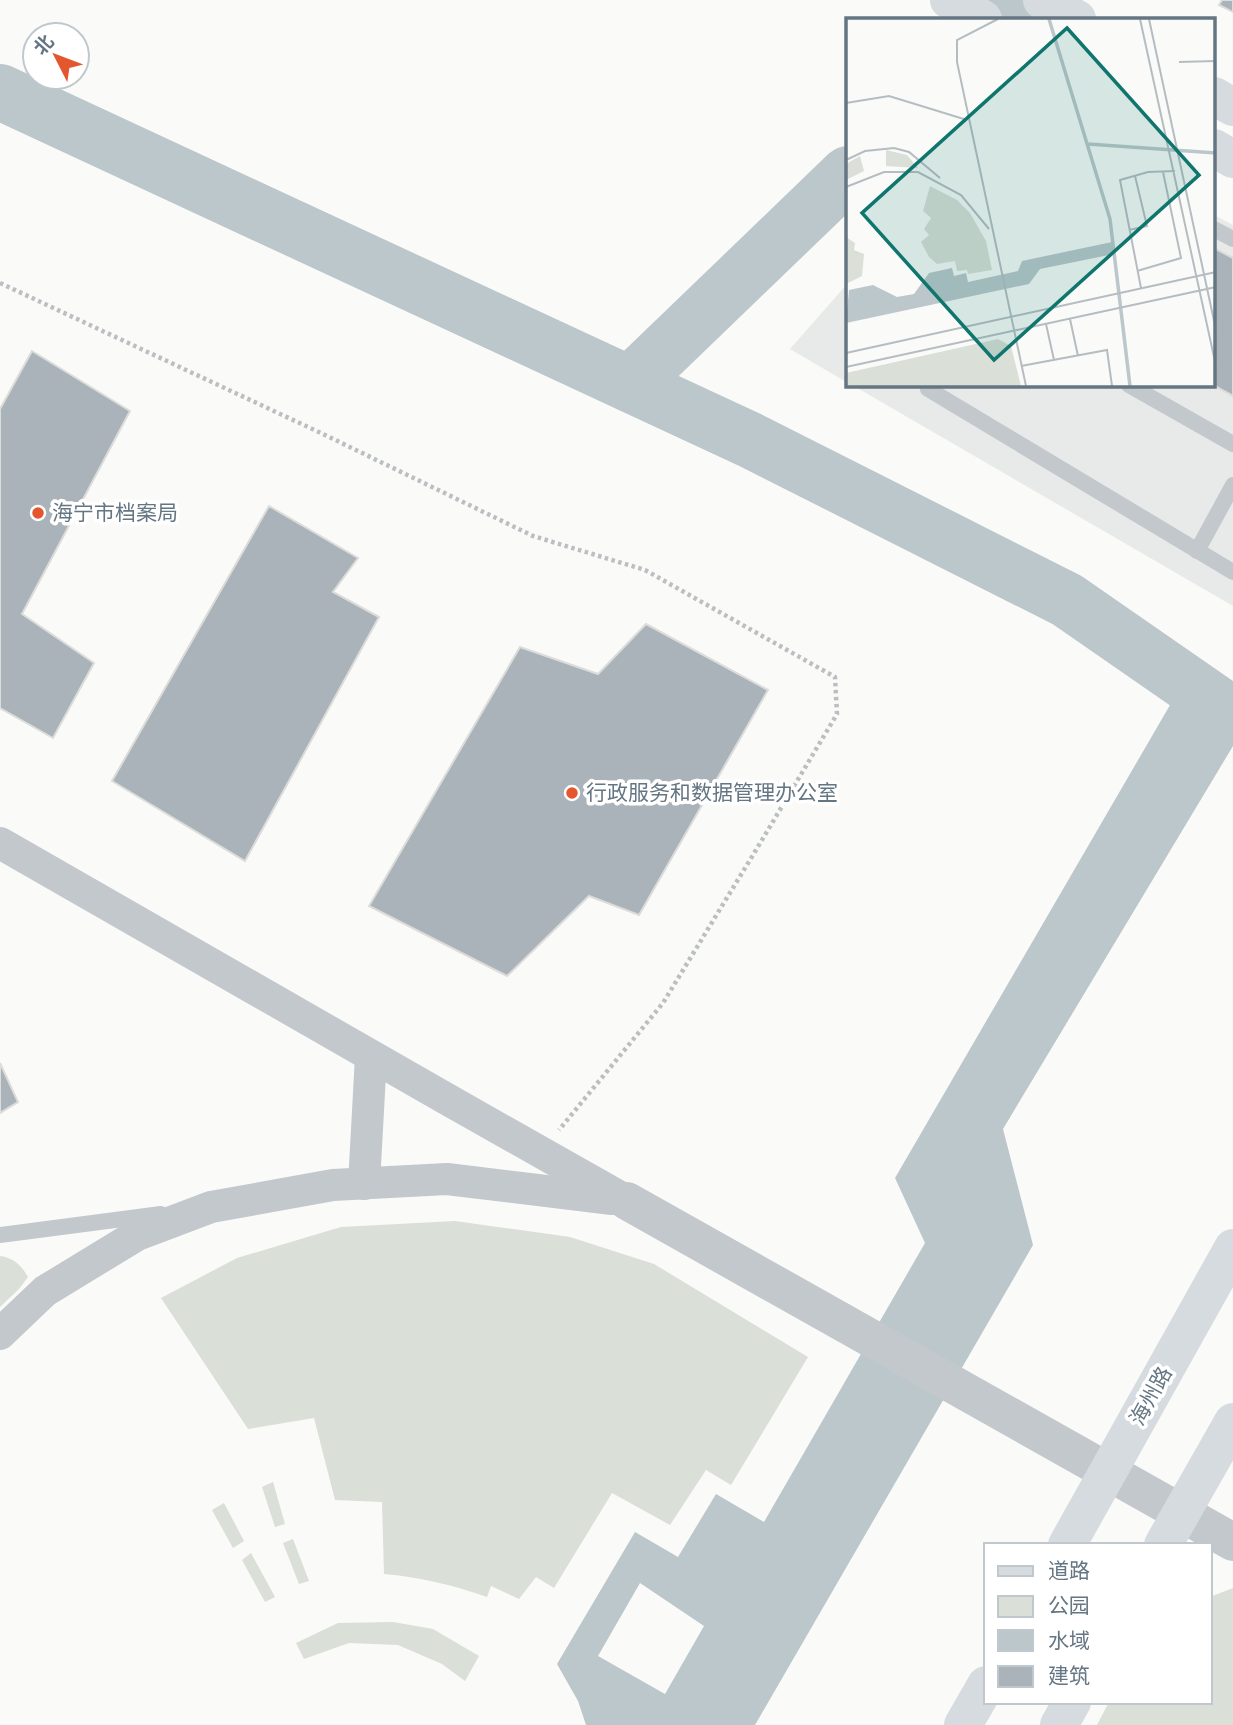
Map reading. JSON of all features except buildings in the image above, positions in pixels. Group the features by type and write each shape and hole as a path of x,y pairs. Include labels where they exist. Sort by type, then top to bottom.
{"main road":[{"path":"949,0 981,18"},
{"path":"1042,0 1075,18"},
{"path":"1216,97 1233,107"},
{"path":"1216,149 1233,159"},
{"name":"海州路","path":"1068,1543 1233,1248"},
{"path":"1172,1529 1233,1422"},
{"path":"963,1725 984,1688"},
{"path":"1059,1725 1071,1704"}],"street":[{"path":"2,846 1109,1472 1172,1529 1233,1542"},
{"path":"363,1184 371,1056"},
{"path":"0,1334 45,1291 137,1235 211,1207 333,1185 447,1179 627,1201"}],"lane":[{"path":"1216,230 1233,239"},
{"path":"929,387 928,389 1233,572"},
{"path":"1133,387 1233,444"},
{"path":"1197,551 1233,485"},
{"path":"0,1235 211,1207"}],"path":[{"path":"0,284 323,433 533,536 645,570 835,677 837,714 663,1003 541,1152"}],"shaded area":[{"path":"1216,216 1233,225 1233,606 855,387 1216,387"},
{"path":"846,285 846,382 790,349"}],"green space":[{"path":"455,1221 570,1237 654,1264 808,1357 731,1485 706,1470 670,1525 612,1493 554,1588 536,1577 519,1599 491,1586 487,1597 436,1582 384,1574 382,1502 335,1500 314,1418 248,1429 161,1298 237,1258 341,1227"},
{"path":"0,1256 17,1263 28,1277 0,1307"},
{"path":"273,1482 285,1524 275,1527 262,1487"},
{"path":"224,1503 244,1541 233,1548 212,1510"},
{"path":"293,1539 309,1581 299,1584 283,1543"},
{"path":"251,1553 275,1597 265,1602 242,1560"},
{"path":"1233,1588 1233,1725 1097,1725 1108,1704 1212,1704 1212,1596"},
{"path":"393,1622 433,1629 479,1656 465,1681 442,1664 398,1645 349,1643 304,1659 296,1643 338,1623"}],"water":[{"path":"1184,681 1233,715 1233,746 1003,1129 1033,1245 755,1725 586,1725 578,1701 557,1664 635,1532 678,1557 716,1494 764,1522 925,1243 895,1178","holes":["640,1583 704,1626 665,1694 598,1656"]}],"waterway":[{"path":"1009,18 1028,0"},
{"path":"0,92 750,440 1067,600 1233,715"},
{"path":"630,384 846,176"}],"place":[{"name":"海宁市档案局","path":"38,513"},
{"name":"行政服务和数据管理办公室","path":"572,793"}]}
